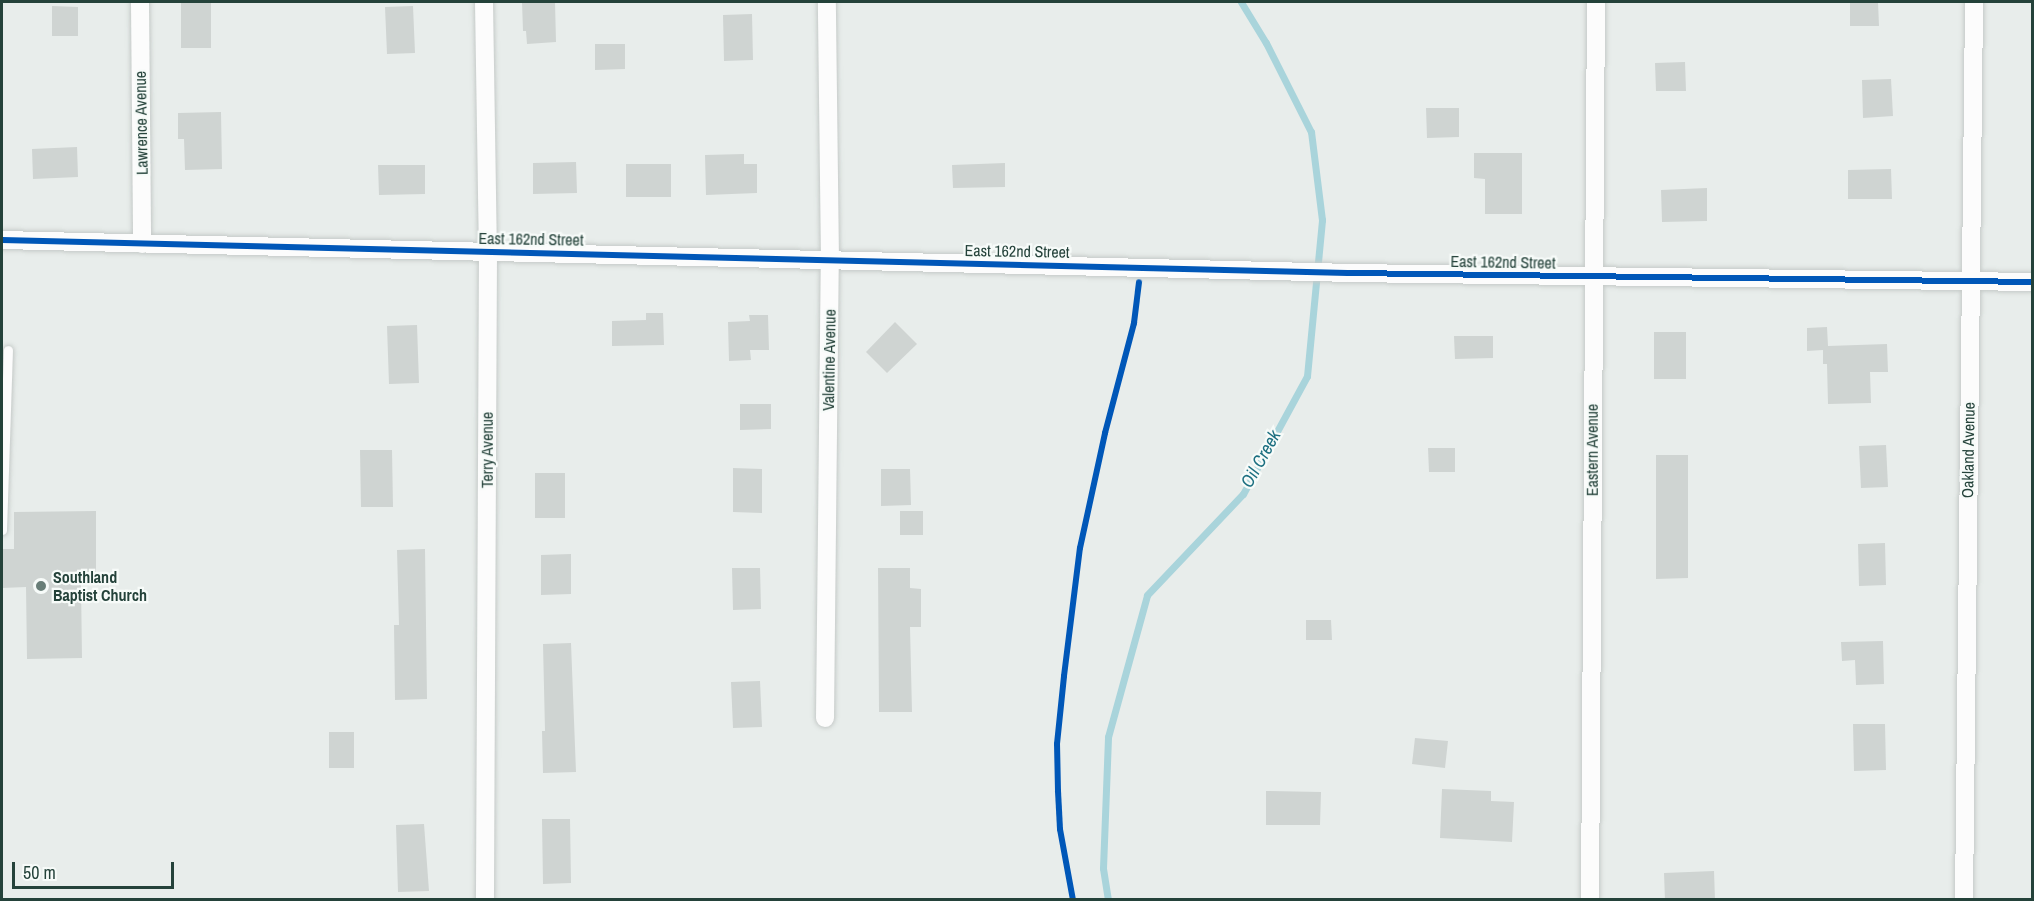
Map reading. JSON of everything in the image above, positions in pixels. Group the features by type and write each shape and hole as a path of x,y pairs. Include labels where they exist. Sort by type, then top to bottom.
{"street":[{"name":"Lawrence Avenue","path":"140,2 142,244"},
{"name":"Terry Avenue","path":"484,2 488,252 485,900"},
{"name":"Valentine Avenue","path":"825,718 830,260 827,2"},
{"name":"Eastern Avenue","path":"1590,900 1596,2"},
{"name":"Oakland Avenue","path":"1964,900 1974,2"},
{"name":"East 162nd Street","path":"2,240 1348,273 2032,282"}],"lane":[{"path":"2,530 8,350"}],"building":[{"path":"181,2 211,2 211,48 181,48"},
{"path":"522,2 555,2 556,42 527,44 526,31 523,31"},
{"path":"1850,2 1878,2 1879,26 1850,26"},
{"path":"52,6 78,7 78,36 52,36"},
{"path":"413,6 415,53 387,54 385,7"},
{"path":"752,14 753,60 724,61 723,15"},
{"path":"595,44 625,44 625,69 595,70"},
{"path":"1685,62 1686,91 1656,91 1655,63"},
{"path":"1891,79 1893,116 1863,118 1862,80"},
{"path":"1426,108 1459,108 1459,137 1427,138"},
{"path":"221,112 222,169 185,170 184,139 178,139 178,113"},
{"path":"77,147 78,177 33,179 32,149"},
{"path":"1474,153 1522,153 1522,214 1485,214 1485,179 1474,178"},
{"path":"744,154 744,164 757,164 757,193 706,195 705,155"},
{"path":"576,162 577,193 533,194 533,163"},
{"path":"1005,163 1005,187 953,188 952,165"},
{"path":"626,164 671,164 671,197 626,197"},
{"path":"378,165 425,165 425,194 379,195"},
{"path":"1891,169 1892,199 1848,199 1848,170"},
{"path":"1707,188 1707,221 1662,222 1661,190"},
{"path":"646,313 663,313 664,345 612,346 612,321 646,320"},
{"path":"749,315 768,315 769,350 750,350 751,360 729,361 728,322 750,321"},
{"path":"895,322 917,344 887,373 866,352"},
{"path":"417,325 419,383 389,384 387,326"},
{"path":"1827,327 1828,346 1887,344 1888,372 1870,372 1871,403 1828,404 1827,364 1823,364 1823,350 1807,351 1807,328"},
{"path":"1654,332 1686,332 1686,379 1654,379"},
{"path":"1454,336 1493,336 1493,358 1455,359"},
{"path":"740,404 771,404 771,429 740,430"},
{"path":"1886,445 1888,487 1861,488 1859,446"},
{"path":"1428,448 1455,448 1455,472 1429,472"},
{"path":"360,450 392,450 393,507 361,507"},
{"path":"1656,455 1688,455 1688,578 1656,579"},
{"path":"733,468 762,469 762,513 733,512"},
{"path":"881,469 910,469 911,505 881,506"},
{"path":"535,473 565,473 565,518 535,518"},
{"name":"Southland Baptist Church","path":"96,511 96,584 81,584 82,658 27,659 26,587 2,588 2,549 14,549 14,512"},
{"path":"900,511 923,511 923,535 900,535"},
{"path":"1885,543 1886,585 1859,586 1858,544"},
{"path":"425,549 427,699 395,700 394,625 399,625 397,550"},
{"path":"571,554 571,594 541,595 541,555"},
{"path":"732,568 760,568 761,609 733,610"},
{"path":"878,568 910,568 910,588 921,589 921,627 910,627 912,712 879,712"},
{"path":"1306,620 1331,620 1332,640 1306,640"},
{"path":"1883,641 1884,684 1856,685 1855,660 1842,661 1841,642"},
{"path":"571,643 576,772 543,773 542,731 545,731 543,644"},
{"path":"760,681 762,727 733,728 731,682"},
{"path":"1853,724 1885,724 1886,770 1854,771"},
{"path":"329,732 354,732 354,768 329,768"},
{"path":"1415,738 1448,741 1445,768 1412,764"},
{"path":"1442,789 1491,791 1491,801 1514,802 1512,842 1440,838"},
{"path":"1266,791 1321,792 1320,825 1266,825"},
{"path":"542,819 570,819 571,883 543,884"},
{"path":"424,824 429,891 398,892 396,825"},
{"path":"1714,871 1715,900 1665,900 1664,873"}],"waterway":[{"name":"Oil Creek","path":"1108,900 1103,868 1108,737 1147,595 1243,494 1307,376 1322,220 1311,132 1266,43 1241,2"}],"cycle path":[{"path":"2,240 1348,273 2032,282"},
{"path":"1073,900 1060,829 1058,791 1057,744 1064,676 1080,548 1105,433 1134,323 1139,282"}],"place":[{"name":"Southland Baptist Church","path":"41,586"}]}
